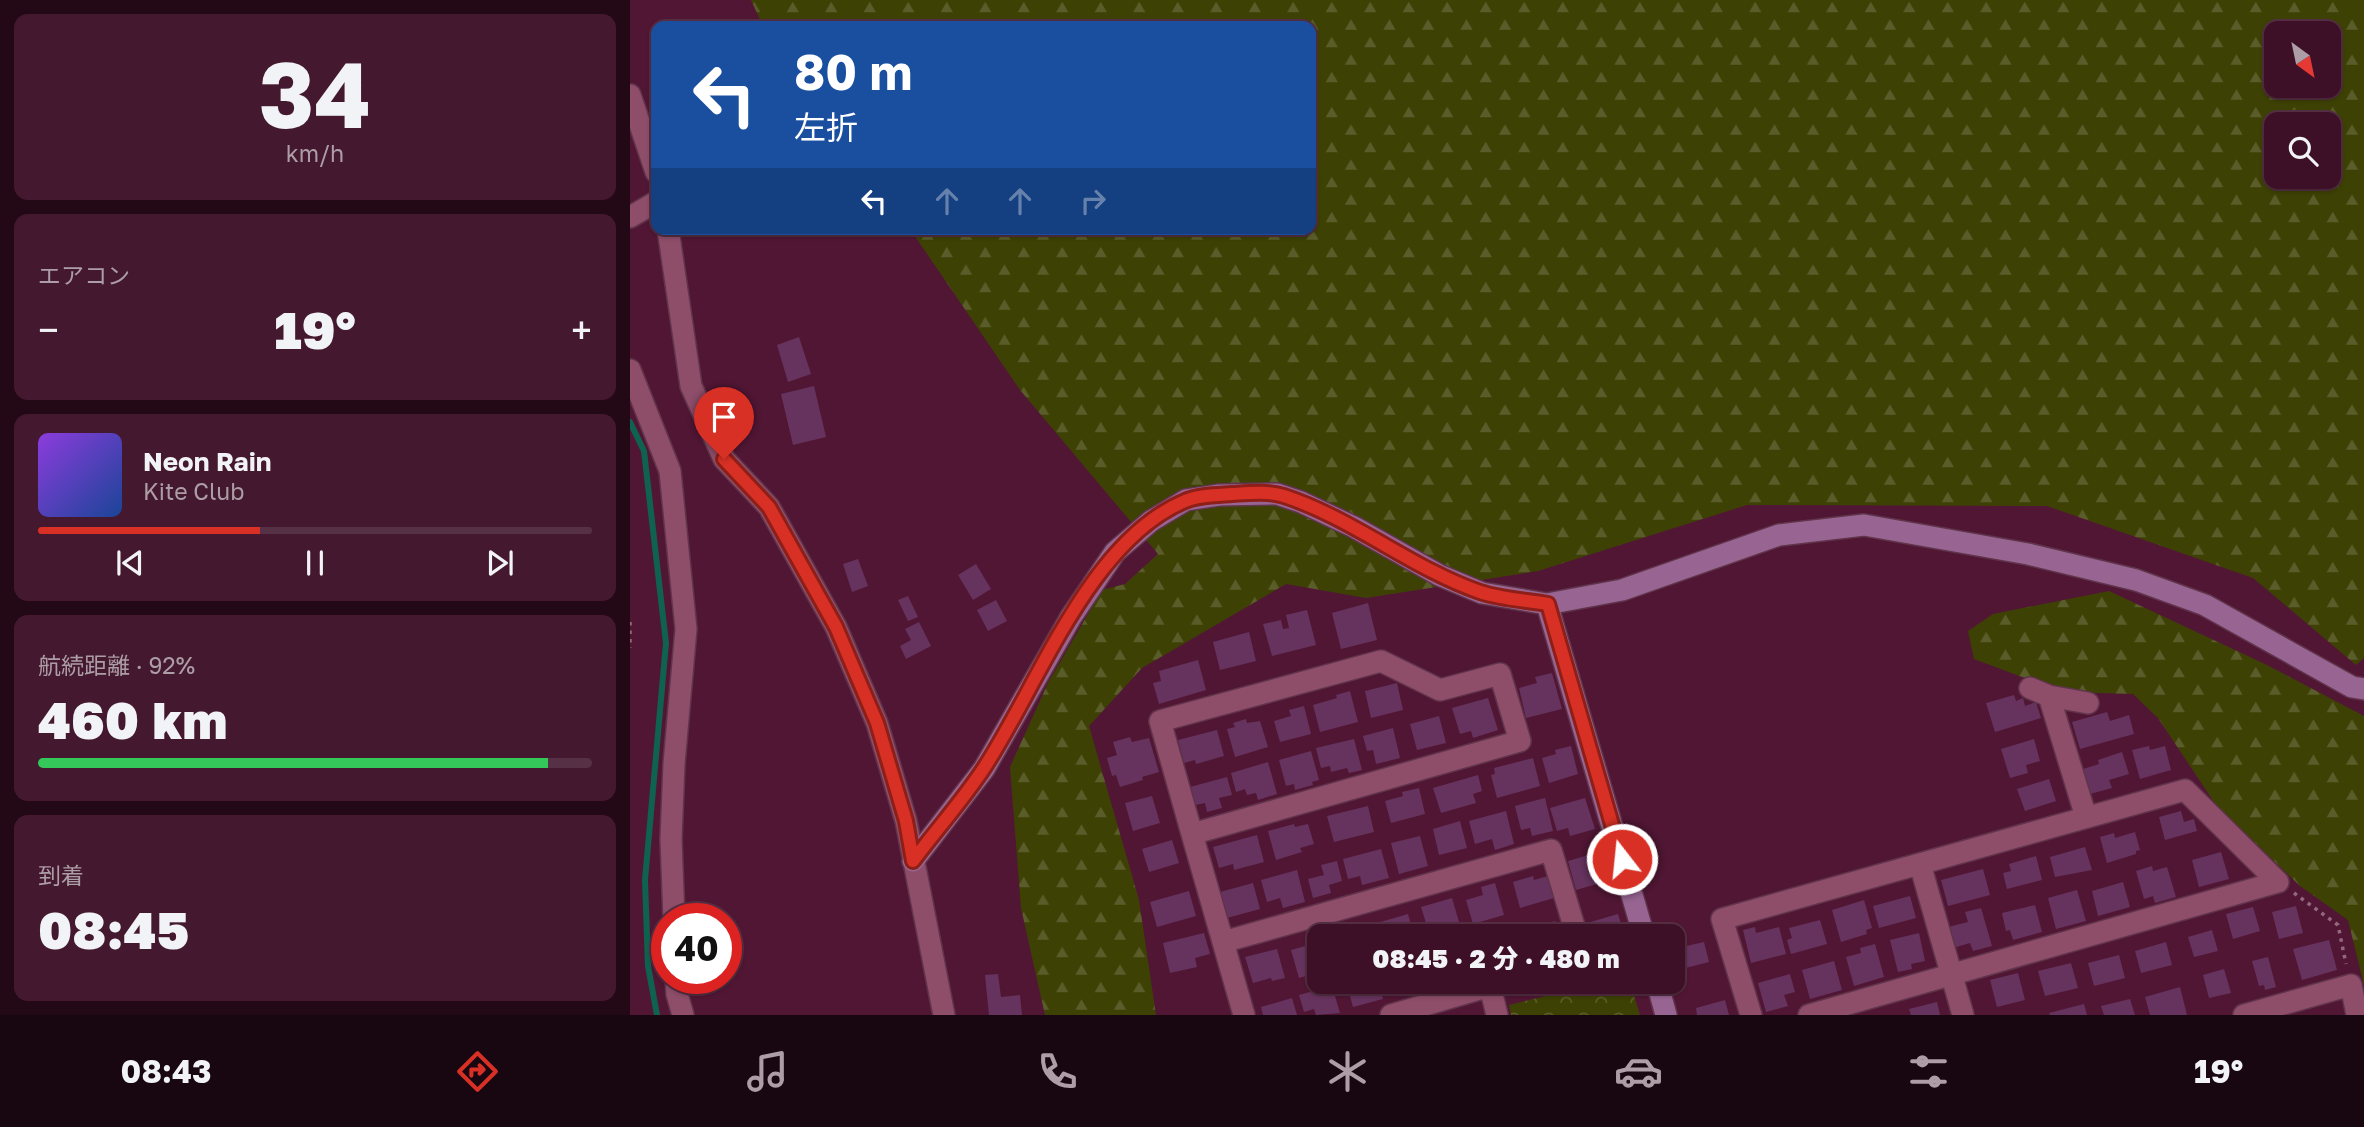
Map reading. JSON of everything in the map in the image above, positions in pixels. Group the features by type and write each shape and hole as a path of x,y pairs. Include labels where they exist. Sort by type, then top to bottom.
{"street":[{"path":"630,95 651,157"},
{"path":"630,217 651,205"},
{"path":"669,235 691,386 724,459 769,507 836,627 877,723 906,821 944,1015"},
{"path":"630,370 670,471 686,629 673,777 671,839 673,903"},
{"path":"913,861 984,769 1071,617 1115,552 1151,521 1186,500 1219,495 1277,494 1344,522 1439,575 1482,593 1548,604 1622,590 1779,535 1864,526 2028,554 2136,580 2205,605 2352,687 2364,689"},
{"path":"1548,604 1641,924"},
{"path":"1192,834 1520,741 1500,674 1440,691 1381,661 1160,721 1192,834 1244,1015"},
{"path":"2086,817 2040,692 2088,703"},
{"path":"1751,1015 1722,919 2185,790 2278,881 1809,1015"},
{"path":"1223,942 1551,850 1573,924"},
{"path":"1920,864 1963,1015"},
{"path":"2244,1015 2351,985 2357,1015"},
{"path":"677,994 683,1015"},
{"path":"1391,1015 1463,994"},
{"path":"1497,1015 1498,994"},
{"path":"1660,994 1666,1015"}],"path":[{"path":"630,622 630,648"},
{"path":"2278,881 2338,925 2351,985"}],"green space":[{"path":"751,0 2364,0 2364,658 2356,665 2253,578 2047,506 1747,505 1538,571 1366,598 1286,584 1142,668 1089,726 1139,900 1156,1015 1045,1015 1021,908 1010,767 1048,683 1102,590 1125,584 1158,554 1020,390 914,235 1316,235 1316,21 761,21"},
{"path":"2109,591 2267,665 2364,716 2364,985 2348,920 2300,886 2216,805 2158,718 2133,694 2062,692 1974,659 1968,631 1993,614"},
{"path":"1554,994 1634,994 1640,1015 1511,1015 1509,1005"}],"building":[{"path":"799,337 811,374 788,382 777,345"},
{"path":"814,386 826,437 793,445 781,394"},
{"path":"858,559 868,586 852,592 843,564"},
{"path":"976,564 991,589 973,600 958,575"},
{"path":"908,596 918,617 908,621 898,600"},
{"path":"996,600 1007,621 988,631 977,610"},
{"path":"1368,603 1377,640 1341,649 1332,613"},
{"path":"1307,610 1316,645 1272,656 1263,624 1281,620 1283,629 1289,628 1286,615"},
{"path":"919,622 931,646 906,659 900,646 911,640 905,629"},
{"path":"1249,632 1256,661 1220,670 1213,642"},
{"path":"1198,660 1206,690 1159,704 1153,683 1161,681 1159,671"},
{"path":"1552,673 1562,709 1526,718 1519,688 1537,683 1535,677"},
{"path":"1397,683 1403,710 1371,718 1365,691"},
{"path":"1350,691 1358,722 1320,732 1313,705"},
{"path":"2014,695 2016,701 2023,698 2025,706 2036,702 2041,718 1995,732 1986,703"},
{"path":"1488,698 1498,730 1473,738 1471,731 1460,734 1452,708"},
{"path":"1304,706 1311,734 1280,742 1274,721 1291,716 1289,710"},
{"path":"2107,712 2110,721 2129,715 2134,734 2080,749 2072,722"},
{"path":"1439,716 1446,743 1417,750 1410,724"},
{"path":"1246,719 1247,723 1260,721 1268,747 1235,757 1227,729 1235,727 1233,723"},
{"path":"1393,728 1400,758 1376,764 1373,750 1367,751 1363,736"},
{"path":"1217,730 1224,756 1196,764 1195,760 1184,763 1178,740"},
{"path":"1130,737 1132,742 1149,738 1159,772 1120,787 1116,775 1112,776 1107,758 1117,755 1113,742"},
{"path":"1354,739 1362,770 1349,773 1347,768 1331,772 1330,766 1321,768 1316,748"},
{"path":"2034,739 2040,761 2026,765 2028,773 2010,778 2001,749"},
{"path":"1571,746 1578,774 1549,783 1542,758 1556,754 1555,750"},
{"path":"2149,746 2150,750 2165,746 2171,770 2140,779 2132,750"},
{"path":"1311,751 1319,780 1312,782 1313,785 1295,790 1294,784 1286,786 1279,760"},
{"path":"2122,752 2129,774 2109,780 2112,788 2090,794 2083,769 2099,764 2098,760"},
{"path":"1533,758 1540,786 1497,798 1491,775 1495,774 1494,768"},
{"path":"1268,762 1277,794 1258,800 1256,793 1247,795 1245,789 1236,792 1231,773"},
{"path":"1478,775 1482,791 1473,794 1476,803 1441,813 1433,788"},
{"path":"1227,777 1232,795 1219,798 1222,808 1207,812 1205,803 1195,805 1190,787"},
{"path":"2049,779 2056,801 2025,811 2017,789"},
{"path":"1419,788 1425,814 1391,823 1385,801 1403,796 1402,792"},
{"path":"1152,796 1160,823 1133,831 1125,803"},
{"path":"1545,798 1553,831 1532,836 1530,828 1521,830 1515,806"},
{"path":"1585,798 1595,829 1570,836 1568,828 1557,831 1550,808"},
{"path":"1368,806 1374,832 1334,842 1327,816"},
{"path":"1506,811 1514,844 1495,850 1492,839 1475,844 1469,821"},
{"path":"2181,811 2184,822 2194,819 2197,831 2165,840 2159,817"},
{"path":"1460,821 1467,848 1439,855 1433,829"},
{"path":"1294,824 1295,827 1308,824 1314,844 1300,848 1302,852 1276,860 1268,831"},
{"path":"2135,832 2140,850 2136,851 2136,854 2107,863 2100,837 2114,833 2115,838"},
{"path":"1257,835 1264,862 1234,870 1233,864 1219,868 1213,847"},
{"path":"1420,836 1428,866 1399,874 1391,843"},
{"path":"1172,840 1179,863 1149,872 1142,849"},
{"path":"2085,847 2092,870 2055,877 2050,857"},
{"path":"1381,849 1389,878 1362,885 1360,876 1348,879 1343,859"},
{"path":"1602,851 1611,880 1576,890 1568,861"},
{"path":"2221,852 2229,879 2199,887 2192,860"},
{"path":"2036,856 2042,880 2007,889 2003,873 2011,871 2009,864"},
{"path":"1337,861 1342,881 1329,885 1331,893 1313,898 1308,879 1324,875 1321,865"},
{"path":"2152,866 2153,871 2167,867 2176,897 2155,903 2153,896 2144,899 2136,871"},
{"path":"1983,869 1990,895 1948,906 1941,880"},
{"path":"1297,870 1305,902 1283,908 1280,898 1267,902 1261,880"},
{"path":"1533,876 1534,880 1548,876 1554,898 1520,908 1513,882"},
{"path":"2123,882 2130,907 2098,916 2092,891"},
{"path":"1253,883 1260,909 1227,918 1220,892"},
{"path":"1495,883 1504,915 1473,924 1466,900 1483,895 1481,887"},
{"path":"2077,890 2086,921 2056,929 2048,898"},
{"path":"1189,891 1196,916 1157,927 1150,902"},
{"path":"1910,896 1916,918 1879,928 1873,906"},
{"path":"1452,898 1460,924 1426,924 1421,907"},
{"path":"1864,900 1872,928 1866,930 1867,934 1841,942 1832,910"},
{"path":"2035,905 2042,932 2013,940 2010,930 2006,931 2002,913"},
{"path":"2296,906 2303,933 2279,939 2272,912"},
{"path":"2253,907 2260,931 2233,939 2226,914"},
{"path":"1981,908 1992,946 1973,951 1970,943 1953,948 1948,927 1968,922 1965,912"},
{"path":"1408,914 1411,924 1377,924"},
{"path":"1618,914 1621,924 1587,924"},
{"path":"1820,920 1827,944 1791,954 1787,940 1792,938 1789,928"},
{"path":"1755,927 1756,933 1779,927 1786,954 1751,963 1743,930"},
{"path":"2212,930 2218,951 2194,957 2188,937"},
{"path":"1204,933 1210,954 1195,958 1197,967 1170,973 1163,943"},
{"path":"1919,933 1925,961 1911,964 1912,969 1898,972 1890,940"},
{"path":"2329,940 2337,970 2302,980 2293,949"},
{"path":"1704,942 1709,962 1685,968 1685,946"},
{"path":"2166,942 2172,965 2141,973 2135,951"},
{"path":"1875,944 1884,977 1854,986 1846,957 1861,953 1860,948"},
{"path":"1307,946 1307,976 1299,978 1291,950"},
{"path":"1277,949 1285,978 1272,981 1271,978 1253,983 1245,957"},
{"path":"2119,955 2125,978 2094,986 2088,963"},
{"path":"2268,957 2276,987 2265,990 2264,985 2259,986 2252,961"},
{"path":"1834,961 1842,990 1810,999 1802,970"},
{"path":"2071,963 2078,988 2045,996 2038,971"},
{"path":"2224,969 2231,993 2209,998 2203,975"},
{"path":"2018,973 2025,1000 1997,1007 1990,980"},
{"path":"998,974 1001,997 1020,995 1022,1015 989,1015 985,975"},
{"path":"1790,974 1795,992 1784,995 1788,1006 1766,1012 1758,983"},
{"path":"2180,987 2187,1015 2150,1015 2145,997"},
{"path":"1334,994 1340,1013 1316,1015 1314,1009 1304,1012 1299,995"},
{"path":"1349,994 1382,994 1383,999 1353,1007"},
{"path":"1292,998 1297,1015 1263,1015 1261,1007"},
{"path":"2130,999 2135,1015 2104,1015 2101,1006"},
{"path":"1725,1000 1729,1015 1697,1015 1696,1008"},
{"path":"1937,1002 1940,1015 1911,1015 1909,1009"},
{"path":"2084,1004 2087,1015 2049,1013"}],"waterway":[{"path":"630,422 644,451 666,643 645,880 648,966 657,1015"}],"route":[{"path":"724,459 769,507 836,627 877,723 906,821 913,861 984,769 1071,617 1115,552 1151,521 1186,500 1252,493 1277,494 1301,502 1354,527 1439,575 1482,593 1548,604 1622,859"}]}
